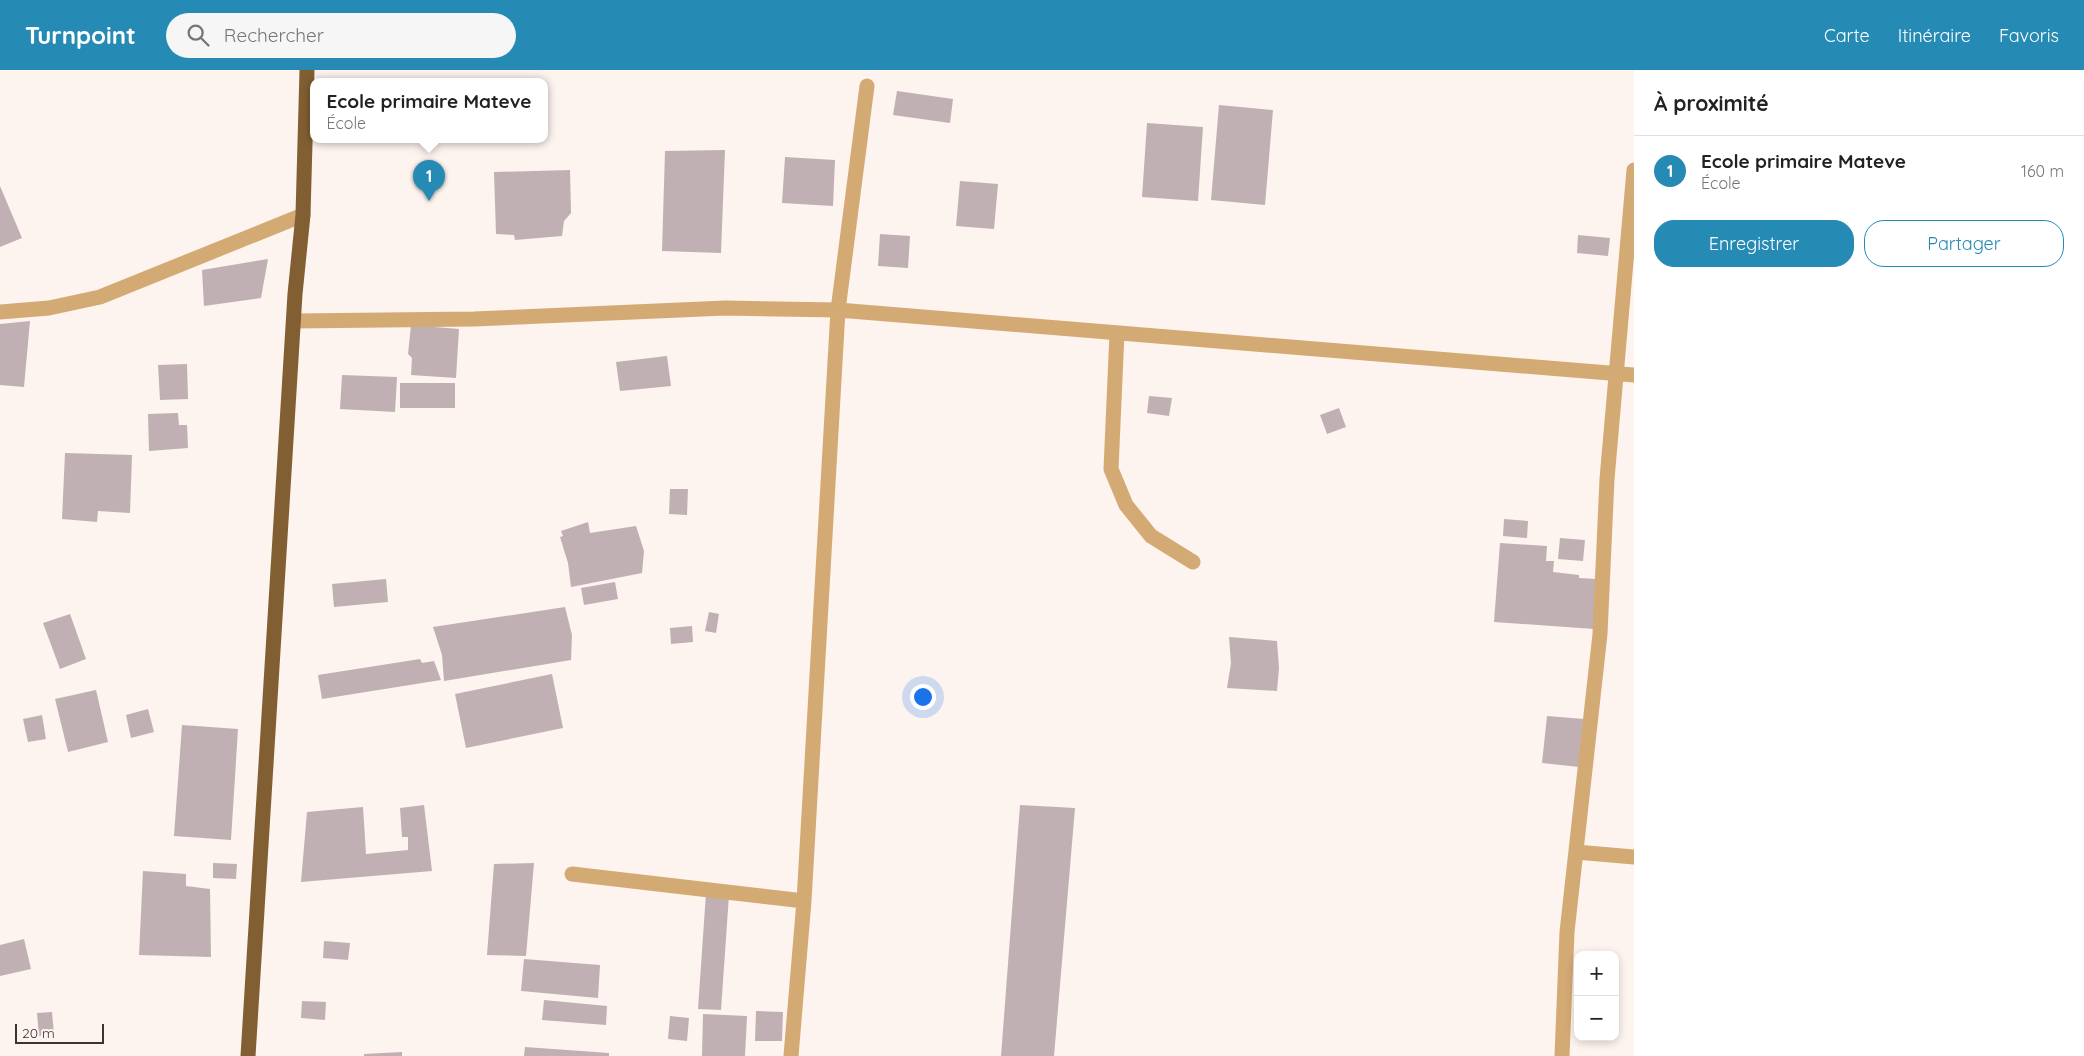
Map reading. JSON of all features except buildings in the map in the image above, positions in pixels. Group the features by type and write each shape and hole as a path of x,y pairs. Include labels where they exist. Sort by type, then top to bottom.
{"highway":[{"path":"248,1056 294,321 303,216 307,70"}],"street":[{"path":"791,1056 804,901 838,310 867,86"},
{"path":"1562,1056 1567,932 1600,634 1607,479 1634,170"},
{"path":"0,312 48,308 100,297 303,216"},
{"path":"294,321 474,319 725,308 838,310 1634,375"},
{"path":"1117,332 1111,469 1126,505 1151,536 1193,562"},
{"path":"1576,852 1634,857"},
{"path":"572,874 804,901"}],"place":[{"name":"Ecole primaire Mateve","path":"429,201"}]}
